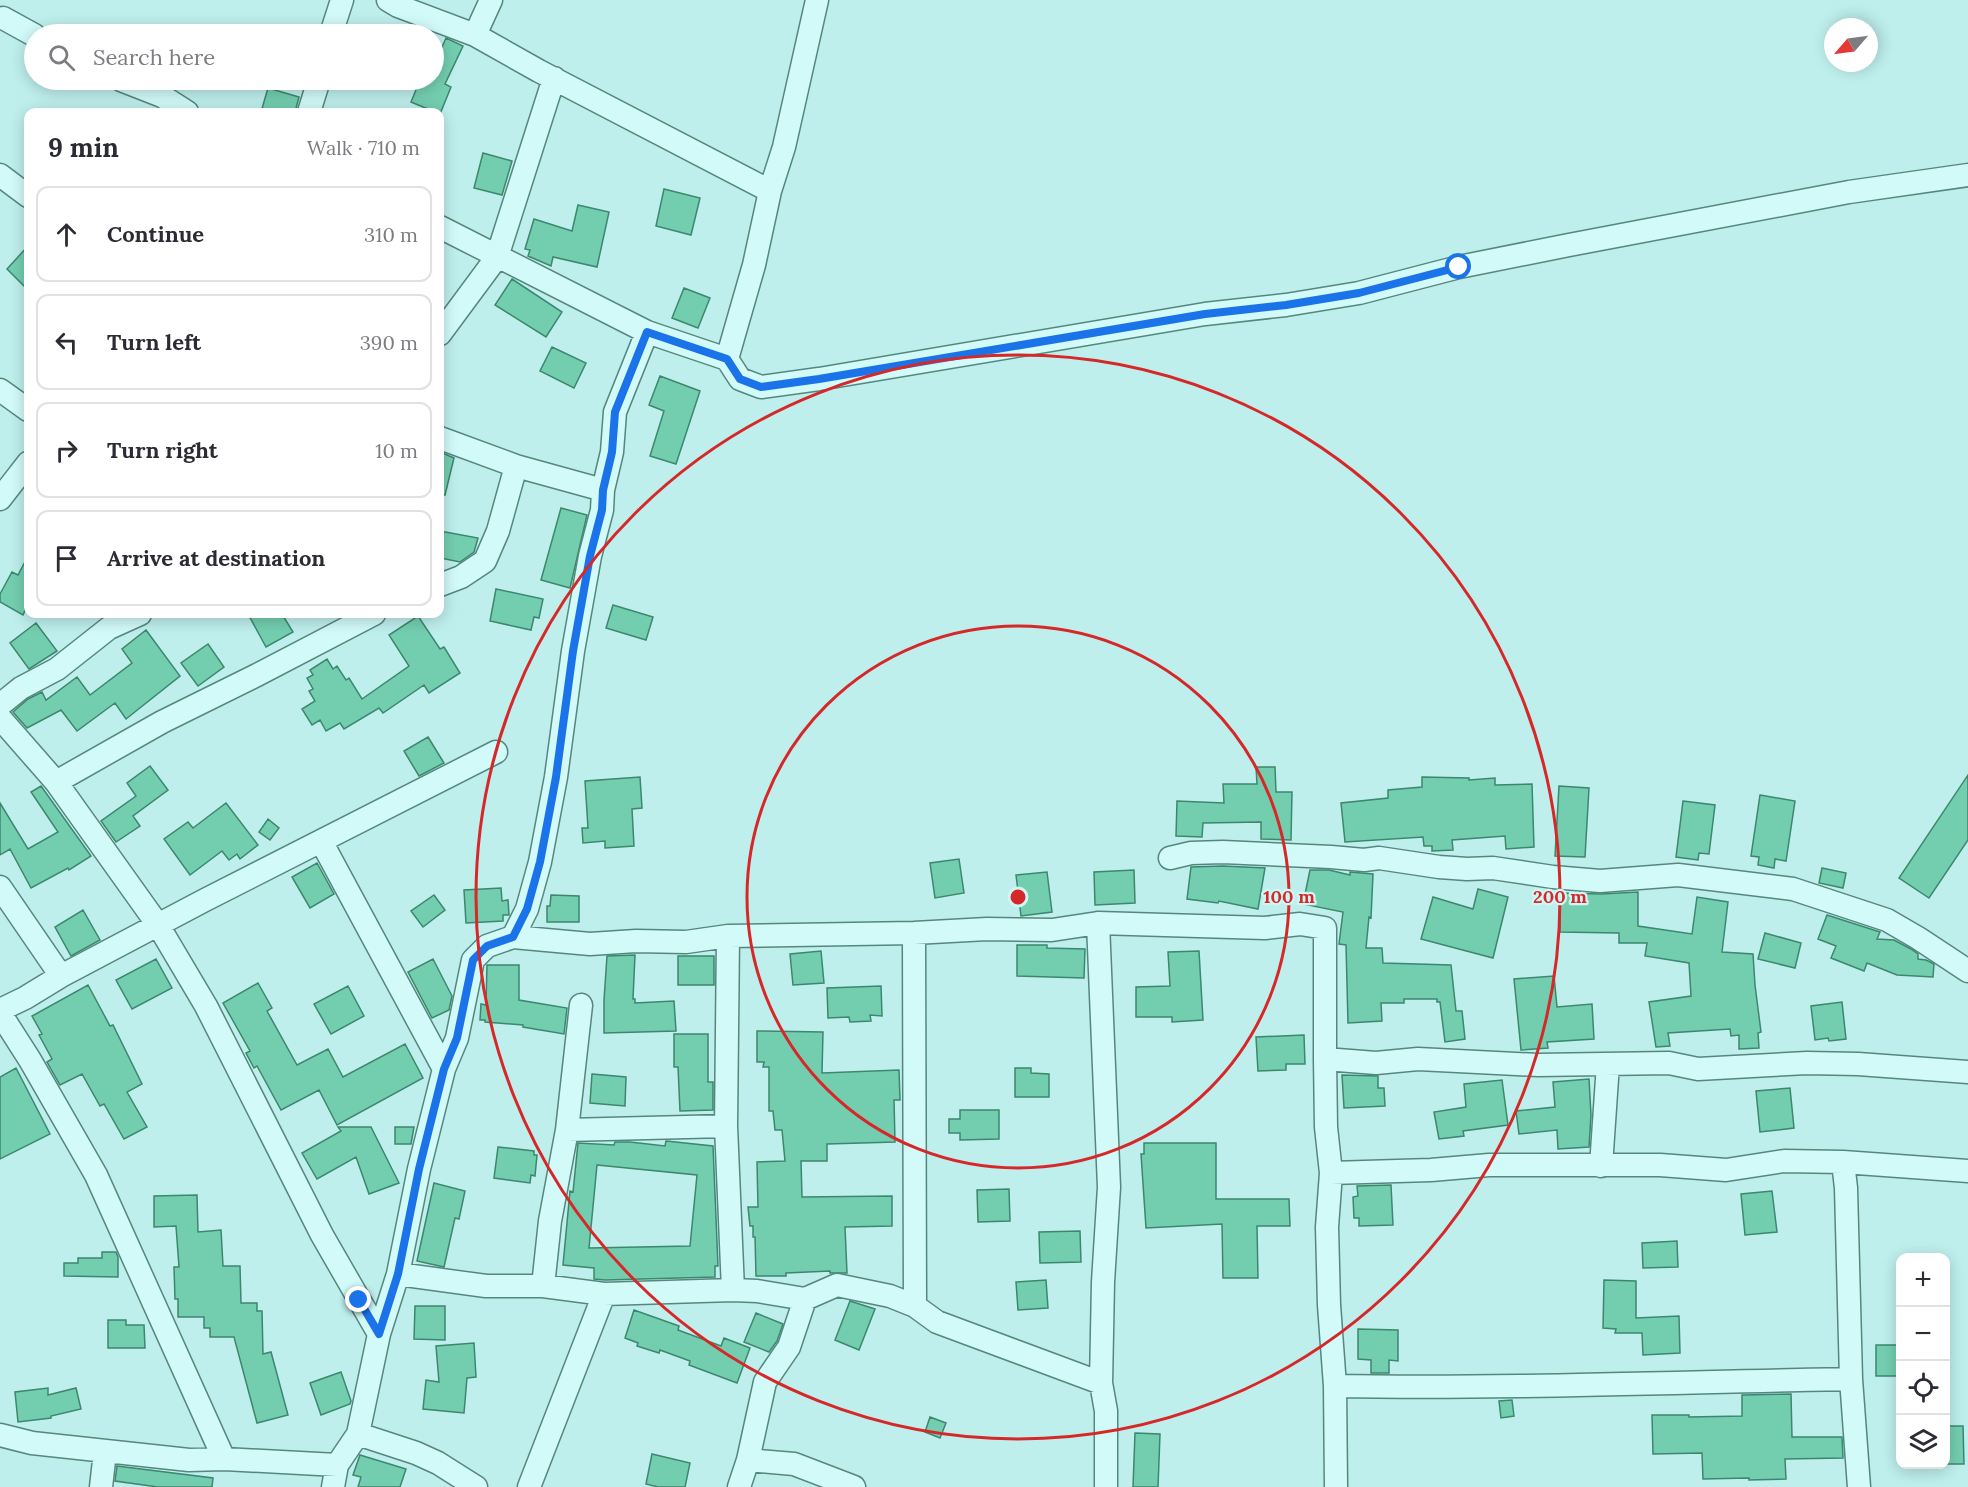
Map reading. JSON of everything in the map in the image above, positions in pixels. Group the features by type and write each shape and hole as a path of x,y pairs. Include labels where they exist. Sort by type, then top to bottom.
{"street":[{"path":"334,24 342,0"},
{"path":"388,0 475,35 770,191"},
{"path":"475,35 491,0"},
{"path":"727,359 753,265 770,191 784,147 817,0"},
{"path":"4,14 24,27"},
{"path":"444,329 497,257 554,78"},
{"path":"147,90 162,96 180,108"},
{"path":"310,108 316,90"},
{"path":"0,175 24,193"},
{"path":"444,229 647,332 727,359 740,379 761,387 1205,314 1286,305 1359,293 1459,267 1569,245 1849,192 1968,175"},
{"path":"513,937 527,909 540,862 556,777 573,651 612,452 615,412 647,332"},
{"path":"0,390 24,407"},
{"path":"444,439 516,466 603,490"},
{"path":"444,583 461,577 485,561 498,531 516,466"},
{"path":"0,499 24,468"},
{"path":"0,705 21,688 57,669 109,628 131,618"},
{"path":"56,782 162,722 257,675 361,618"},
{"path":"0,717 56,782 158,925 206,1006 322,1235 379,1334"},
{"path":"224,1459 96,1175 0,1011 158,925 496,752"},
{"path":"321,841 444,1069"},
{"path":"1170,858 1223,852 1364,860 1379,858 1439,867 1493,868 1600,881 1678,875 1793,889 1887,920 1968,971"},
{"path":"0,886 61,976"},
{"path":"1098,923 1109,1187 1103,1282 1101,1383 1106,1411 1106,1487"},
{"path":"333,1487 337,1465 358,1434 379,1334 398,1274 419,1169 444,1069 457,1038 473,960 487,946 513,937 590,944 636,941 686,942 728,936 914,933 987,929 1052,930 1098,923 1265,928 1300,924 1325,928 1324,1059 1326,1127 1331,1173 1327,1227 1329,1305 1335,1386 1336,1487"},
{"path":"914,933 915,1306"},
{"path":"728,936 726,1126 733,1290"},
{"path":"543,1286 550,1221 567,1130 581,1005"},
{"path":"1324,1059 1376,1063 1418,1059 1538,1065 1669,1063 1698,1069 1816,1063 1968,1072"},
{"path":"1601,1166 1608,1064"},
{"path":"567,1130 726,1126"},
{"path":"1331,1173 1431,1170 1489,1165 1660,1165 1726,1170 1784,1161 1843,1162 1968,1171"},
{"path":"1843,1162 1846,1188 1851,1379 1859,1487"},
{"path":"398,1274 486,1286 543,1286 604,1294 733,1290 757,1291 805,1299 837,1285 890,1296 915,1306 937,1322 1101,1383"},
{"path":"529,1487 604,1294"},
{"path":"739,1487 748,1460 765,1382 789,1347 805,1299"},
{"path":"1335,1386 1441,1388 1851,1379"},
{"path":"358,1434 431,1460 476,1487"},
{"path":"0,1436 32,1443 189,1460 224,1459 337,1465"},
{"path":"101,1487 105,1452"},
{"path":"748,1460 794,1464 854,1487"}],"building":[{"path":"446,38 463,46 445,84 451,87 442,108 426,108 411,102 416,90 444,90 444,42"},
{"path":"267,90 299,97 296,108 262,108"},
{"path":"483,153 512,161 502,195 474,188"},
{"path":"664,189 700,198 691,235 656,226"},
{"path":"578,205 609,212 597,267 553,257 551,266 528,256 530,250 525,249 534,219 572,231"},
{"path":"24,250 24,286 7,269"},
{"path":"512,279 562,312 546,337 495,305"},
{"path":"684,288 710,298 698,328 672,318"},
{"path":"552,347 586,363 574,388 540,371"},
{"path":"660,376 700,391 676,464 650,456 664,411 649,405"},
{"path":"444,454 454,458 444,495"},
{"path":"561,508 587,515 570,588 541,580"},
{"path":"444,532 478,538 474,552 460,562 444,559"},
{"path":"24,564 23,615 0,602 0,594 12,572 18,575"},
{"path":"496,589 543,599 539,618 534,617 531,630 490,621"},
{"path":"613,605 653,617 646,640 606,628"},
{"path":"250,618 284,618 293,632 266,647"},
{"path":"415,618 419,618 440,649 444,647 460,673 429,693 424,685 383,713 379,708 344,729 340,723 326,731 320,720 312,725 302,709 315,701 309,691 313,689 307,678 313,675 310,670 327,659 333,669 337,666 346,680 349,678 362,699 409,666 389,635"},
{"path":"36,623 57,651 29,669 10,643"},
{"path":"146,630 180,676 126,719 115,703 77,731 61,710 27,728 13,712 28,699 42,692 46,700 77,677 90,695 132,663 122,649"},
{"path":"208,644 224,667 198,686 181,663"},
{"path":"428,737 444,763 419,776 404,751"},
{"path":"150,766 168,790 133,816 140,826 116,842 101,821 136,796 127,783"},
{"path":"1256,767 1275,767 1276,792 1292,792 1291,840 1261,839 1261,822 1203,823 1202,837 1176,836 1177,801 1224,803 1223,784 1257,784"},
{"path":"1968,775 1968,840 1929,898 1899,878"},
{"path":"640,777 642,808 632,809 634,846 605,848 605,841 583,843 582,828 588,828 585,781"},
{"path":"1422,777 1469,778 1469,780 1495,778 1495,785 1532,784 1534,847 1506,849 1505,836 1452,840 1453,850 1432,851 1432,846 1424,846 1423,837 1345,842 1341,803 1388,798 1388,790 1422,787"},
{"path":"41,786 91,856 69,870 68,868 31,888 10,849 0,855 0,803 28,849 58,832 31,792"},
{"path":"1559,786 1589,788 1585,857 1555,856"},
{"path":"1760,795 1795,801 1786,861 1775,859 1774,868 1758,865 1759,857 1751,856"},
{"path":"1683,801 1715,805 1709,854 1699,853 1698,860 1676,857"},
{"path":"226,803 258,845 240,859 237,854 229,860 222,851 190,875 164,839 188,822 193,828"},
{"path":"268,819 279,828 270,840 259,832"},
{"path":"959,859 964,893 935,898 930,863"},
{"path":"317,863 334,894 310,908 292,877"},
{"path":"1191,867 1265,868 1258,909 1219,901 1218,903 1187,899"},
{"path":"1822,868 1846,873 1843,888 1819,883"},
{"path":"1134,870 1135,903 1095,905 1094,872"},
{"path":"1310,870 1329,870 1350,875 1350,872 1373,874 1371,918 1369,917 1366,948 1382,948 1383,963 1451,965 1456,1011 1462,1011 1465,1039 1445,1042 1440,1002 1437,1002 1437,999 1404,999 1404,1003 1381,1003 1382,1021 1348,1023 1346,945 1339,944 1343,912 1303,904"},
{"path":"1047,872 1052,912 1021,916 1016,875"},
{"path":"501,888 502,901 508,900 509,915 503,915 503,921 466,923 464,890"},
{"path":"1478,889 1508,897 1493,958 1421,939 1433,897 1473,909"},
{"path":"1638,892 1638,926 1692,934 1697,897 1728,902 1722,952 1753,954 1761,1032 1758,1033 1759,1048 1739,1049 1739,1035 1731,1036 1730,1029 1668,1033 1670,1046 1656,1047 1649,1002 1691,996 1689,963 1645,956 1647,943 1619,943 1619,933 1560,932 1560,893"},
{"path":"434,895 445,910 423,927 411,911"},
{"path":"551,895 579,896 579,922 547,922 547,906 550,906"},
{"path":"83,910 100,940 71,956 55,927"},
{"path":"1827,915 1880,932 1877,939 1894,940 1911,949 1918,954 1918,959 1934,964 1933,977 1897,975 1867,963 1864,971 1831,958 1836,946 1818,939"},
{"path":"1765,933 1801,943 1795,968 1758,959"},
{"path":"1017,945 1085,949 1084,978 1017,976"},
{"path":"821,951 824,983 793,985 790,954"},
{"path":"1199,951 1203,1020 1172,1022 1172,1017 1136,1017 1136,987 1170,986 1168,952"},
{"path":"635,955 633,999 635,1003 674,1001 676,1031 604,1033 607,956"},
{"path":"678,956 714,956 714,985 678,985"},
{"path":"156,959 172,988 132,1009 116,980"},
{"path":"433,959 452,996 449,1010 432,1018 408,972"},
{"path":"487,965 519,965 519,1000 567,1008 564,1034 523,1027 523,1025 480,1020 481,1004 486,1005"},
{"path":"1554,976 1557,1007 1592,1004 1594,1039 1547,1042 1548,1048 1521,1050 1514,979"},
{"path":"258,983 272,1008 267,1011 297,1065 328,1049 343,1077 405,1044 423,1078 337,1125 319,1090 281,1110 257,1066 254,1068 246,1053 250,1051 223,1003"},
{"path":"88,985 110,1026 113,1025 142,1084 127,1092 147,1127 124,1139 104,1104 100,1106 82,1074 60,1085 47,1062 52,1059 32,1016"},
{"path":"348,986 364,1016 331,1034 314,1004"},
{"path":"881,986 882,1016 870,1015 871,1021 850,1022 849,1017 828,1018 827,988"},
{"path":"1842,1002 1846,1039 1815,1040 1811,1006"},
{"path":"757,1031 823,1032 822,1073 899,1070 900,1100 894,1100 895,1142 827,1144 827,1161 801,1161 802,1197 892,1196 892,1226 845,1227 847,1273 830,1273 830,1271 786,1273 786,1276 756,1276 755,1237 753,1237 753,1226 750,1226 748,1207 758,1207 757,1162 785,1161 782,1130 775,1130 773,1111 769,1111 769,1067 763,1067 764,1062 757,1062"},
{"path":"674,1034 708,1034 708,1082 713,1082 713,1110 680,1111 678,1067 674,1067"},
{"path":"1304,1035 1305,1064 1286,1064 1286,1070 1258,1071 1256,1037"},
{"path":"16,1068 50,1134 0,1159 0,1077"},
{"path":"1015,1068 1031,1068 1031,1073 1049,1074 1049,1097 1015,1097"},
{"path":"592,1074 626,1077 625,1106 590,1103"},
{"path":"1342,1075 1378,1076 1378,1088 1384,1088 1385,1106 1344,1108"},
{"path":"1589,1079 1591,1115 1589,1147 1558,1149 1557,1130 1519,1134 1516,1111 1555,1107 1553,1082"},
{"path":"1502,1080 1508,1125 1463,1131 1464,1136 1439,1139 1434,1112 1466,1107 1464,1084"},
{"path":"1790,1088 1794,1128 1760,1132 1756,1091"},
{"path":"960,1110 999,1110 999,1139 960,1140 960,1133 949,1133 949,1119 960,1119"},
{"path":"338,1127 371,1127 399,1183 369,1194 356,1157 317,1179 302,1153 341,1131"},
{"path":"395,1127 414,1127 411,1144 395,1144"},
{"path":"666,1141 713,1146 718,1266 715,1266 715,1277 605,1280 594,1279 594,1268 563,1265 570,1191 573,1192 578,1143 614,1145 615,1142 630,1142 665,1146","holes":["597,1165 697,1175 690,1246 589,1248"]},
{"path":"1144,1143 1216,1143 1216,1199 1289,1199 1290,1226 1257,1226 1258,1278 1223,1278 1222,1224 1146,1228 1141,1154 1144,1154"},
{"path":"498,1147 534,1151 534,1155 537,1155 535,1176 531,1175 530,1183 494,1178"},
{"path":"434,1183 465,1191 459,1219 455,1218 444,1267 417,1261"},
{"path":"1391,1185 1393,1225 1359,1226 1359,1218 1354,1218 1353,1197 1358,1196 1357,1186"},
{"path":"1009,1189 1010,1221 978,1222 977,1190"},
{"path":"1772,1191 1777,1232 1745,1235 1741,1194"},
{"path":"197,1195 198,1232 221,1230 223,1266 240,1266 241,1303 257,1303 257,1311 262,1311 263,1354 271,1352 288,1415 257,1423 234,1337 210,1337 210,1328 204,1328 204,1317 178,1317 174,1267 179,1267 176,1226 154,1227 154,1196"},
{"path":"1080,1231 1081,1262 1040,1263 1039,1232"},
{"path":"1677,1241 1678,1267 1643,1268 1642,1243"},
{"path":"102,1252 116,1252 118,1277 64,1276 64,1263 78,1263 78,1258 102,1258"},
{"path":"1046,1280 1048,1308 1018,1310 1016,1282"},
{"path":"1604,1280 1636,1281 1636,1318 1679,1316 1680,1353 1643,1355 1642,1333 1615,1333 1616,1329 1603,1328"},
{"path":"850,1301 875,1309 859,1350 835,1340"},
{"path":"415,1306 445,1306 445,1340 414,1339"},
{"path":"634,1310 679,1326 678,1330 721,1346 724,1338 750,1348 737,1383 689,1365 690,1361 660,1350 659,1353 637,1346 638,1343 625,1338"},
{"path":"756,1313 783,1324 777,1341 769,1352 744,1342"},
{"path":"108,1320 126,1320 126,1325 144,1325 145,1348 108,1348"},
{"path":"1358,1329 1398,1330 1398,1361 1389,1360 1389,1373 1371,1373 1371,1360 1358,1359"},
{"path":"474,1343 476,1377 467,1378 464,1413 423,1409 426,1380 439,1382 436,1346"},
{"path":"1876,1345 1896,1345 1896,1376 1876,1376"},
{"path":"341,1372 350,1404 321,1415 310,1383"},
{"path":"48,1388 48,1395 76,1388 81,1409 51,1416 51,1418 18,1422 15,1392"},
{"path":"1791,1394 1792,1437 1842,1437 1843,1458 1785,1459 1786,1479 1749,1480 1749,1478 1703,1479 1702,1453 1653,1454 1652,1415 1742,1416 1742,1395"},
{"path":"1512,1400 1514,1416 1501,1418 1499,1401"},
{"path":"930,1417 946,1423 940,1438 925,1432"},
{"path":"1950,1426 1963,1426 1964,1464 1950,1464"},
{"path":"1135,1433 1160,1434 1158,1487 1133,1487"},
{"path":"652,1454 690,1463 685,1487 658,1487 646,1484"},
{"path":"360,1455 406,1469 400,1487 358,1487 361,1477 353,1475"},
{"path":"117,1466 213,1478 212,1487 158,1487 115,1481"}],"route":[{"path":"359,1300 379,1334 398,1274 419,1169 444,1069 457,1038 473,960 487,946 513,937 527,909 540,862 556,777 573,651 612,452 615,412 647,332 727,359 740,379 761,387 1205,314 1286,305 1359,293 1459,267"}]}
